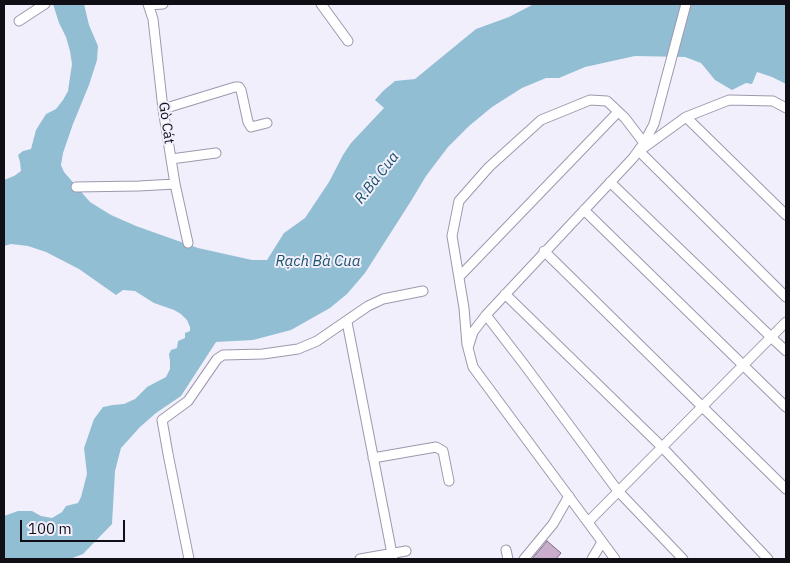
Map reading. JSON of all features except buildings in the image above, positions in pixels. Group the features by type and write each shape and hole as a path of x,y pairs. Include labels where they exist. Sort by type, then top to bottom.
{"street":[{"path":"19,21 45,4"},
{"path":"149,5 163,4"},
{"path":"321,4 348,41"},
{"path":"642,147 654,124 686,4"},
{"name":"Gò Cát","path":"149,5 154,26 163,109 175,184 188,242"},
{"path":"163,109 239,87 248,122 252,127 267,123"},
{"path":"615,559 473,367 468,348 464,308 452,236 459,201 489,167 542,120 590,100 607,101 625,118 642,147 786,298"},
{"path":"468,348 474,332 486,315 642,147 686,117 729,100 774,101 786,108"},
{"path":"459,277 618,112"},
{"path":"686,117 786,215"},
{"path":"171,159 216,153"},
{"path":"610,182 786,351"},
{"path":"76,187 175,184"},
{"path":"584,210 786,407"},
{"path":"544,251 786,489"},
{"path":"189,559 162,420 188,401 217,359 223,355 263,354 298,349 317,341 368,306 383,299 423,291"},
{"path":"505,294 662,447 768,559"},
{"path":"486,315 618,492 683,559"},
{"path":"347,322 392,556"},
{"path":"588,522 786,322"},
{"path":"373,458 436,446 443,450 449,481"},
{"path":"524,559 553,524 569,496"},
{"path":"592,559 602,542"},
{"path":"360,559 392,556 406,551"}],"water":[{"name":"Rạch Bà Cua","path":"53,4 84,4 89,25 98,46 97,60 89,85 63,153 61,165 64,172 90,202 111,215 198,248 252,260 267,260 284,233 305,218 329,182 351,143 384,108 375,100 383,91 395,81 415,79 476,29 509,17 532,5 786,4 786,84 757,72 752,84 746,83 732,90 715,80 701,63 685,57 635,56 585,67 559,78 546,78 522,88 492,107 448,147 426,176 365,273 347,294 330,308 291,330 253,340 216,342 181,396 156,413 121,448 115,471 112,524 83,554 70,559 4,559 4,516 18,511 32,511 41,516 52,518 62,512 66,506 78,503 87,474 84,448 94,419 103,407 124,404 135,399 147,387 166,377 170,369 169,354 171,350 177,348 178,341 185,338 185,333 190,331 187,320 181,314 154,303 135,291 123,290 116,295 79,269 46,252 28,246 11,244 4,246 4,180 21,171 18,155 23,151 31,149 36,130 46,114 56,109 68,91 72,64 70,51"}],"water label":[{"name":"R.Bà Cua","path":"377,178"}]}
